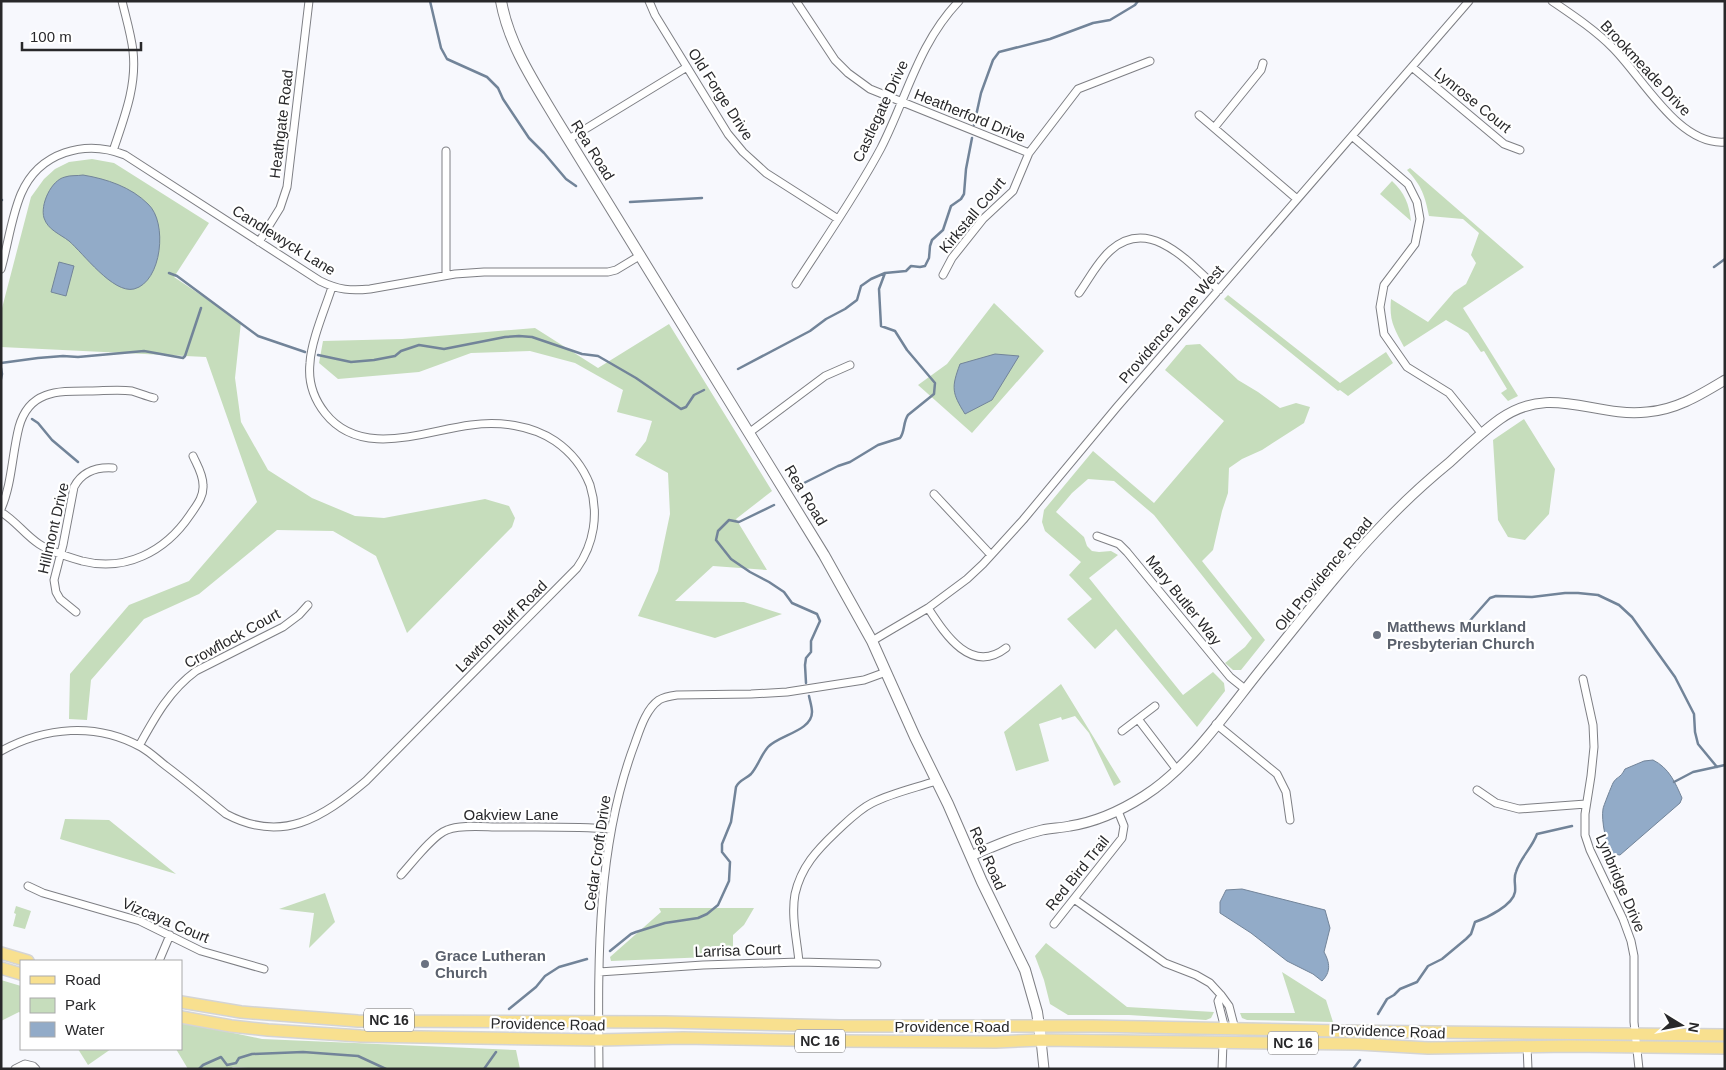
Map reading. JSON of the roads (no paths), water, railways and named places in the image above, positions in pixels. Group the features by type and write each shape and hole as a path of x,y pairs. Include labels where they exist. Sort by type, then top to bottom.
{"main road":[{"name":"Rea Road","path":"501,1 505,20 516,49 569,140 584,155 641,255 824,554 872,641 1026,970 1040,1027 1041,1040"},
{"path":"1,953 25,960"},
{"path":"1,968 20,974"},
{"name":"Providence Road","path":"182,1002 241,1012 358,1021 840,1026 1094,1026 1725,1035"},
{"name":"Providence Road","path":"182,1017 231,1026 315,1034 599,1040 683,1038 839,1042 996,1042 1041,1040 1358,1044 1428,1048 1527,1046 1725,1048"}],"street":[{"path":"113,151 131,94 134,76 133,49 122,1"},
{"name":"Heathgate Road","path":"259,242 280,208 287,187 309,1"},
{"name":"Old Forge Drive","path":"649,1 728,134 750,160 784,186 838,219"},
{"name":"Heatherford Drive","path":"796,1 834,60 870,89 1028,153"},
{"name":"Castlegate Drive","path":"796,284 882,147 925,49 942,21 959,1"},
{"name":"Providence Lane West","path":"872,641 928,608 967,579 991,555 1469,1"},
{"name":"Brookmeade Drive","path":"1552,1 1586,24 1610,45 1683,128 1702,139 1725,142"},
{"name":"Kirkstall Court","path":"943,275 952,258 983,219 1013,191 1028,153 1078,89 1150,61"},
{"path":"1214,128 1261,70 1263,63"},
{"path":"569,140 687,67"},
{"name":"Lynrose Court","path":"1412,67 1504,144 1520,150"},
{"path":"1198,115 1297,199"},
{"path":"1352,136 1408,184 1417,202 1420,219 1415,244 1384,285 1380,307 1384,334 1406,367 1449,393 1482,434"},
{"name":"Candlewyck Lane","path":"1,269 21,195 35,173 50,160 74,150 94,148 113,151 125,156 320,282 332,287 356,290 370,289 446,275 484,272 608,272 616,270 641,255"},
{"path":"446,151 446,275"},
{"path":"1079,293 1112,249 1126,241 1140,238 1155,240 1170,247 1219,290"},
{"name":"Lawton Bluff Road","path":"1,751 43,734 78,730 112,736 139,746 226,814 237,820 268,828 296,824 312,819 347,798 366,781 577,568 590,544 595,512 589,485 580,466 572,455 550,438 523,427 490,423 472,424 379,440 360,437 348,432 328,416 316,397 310,378 310,365 315,341 332,287"},
{"path":"750,432 825,376 850,365"},
{"name":"Old Providence Road","path":"971,856 1021,836 1090,822 1118,811 1162,784 1177,770 1216,724 1365,544 1401,506 1482,434 1508,414 1530,404 1555,402 1624,413 1668,409 1682,404 1725,380"},
{"path":"154,398 131,391 62,391 47,394 38,399 25,413 20,425 1,511 40,545 61,554 103,564 132,560 148,554 174,534 184,524 202,497 203,482 200,470 193,456"},
{"name":"Hillmont Drive","path":"76,612 62,602 55,588 54,576 61,554 72,494 78,480 87,472 106,467 113,468"},
{"path":"934,494 991,555"},
{"name":"Mary Butler Way","path":"1097,536 1119,544 1127,552 1230,677 1245,689"},
{"name":"Crowflock Court","path":"139,746 166,699 184,680 196,671 282,627 299,615 308,605"},
{"path":"928,608 947,636 958,647 983,657 997,655 1006,648"},
{"name":"Cedar Croft Drive","path":"599,1069 598,1022 602,912 611,830 618,796 634,746 648,714 659,700 668,696 787,692 864,680 886,672"},
{"name":"Lynbridge Drive","path":"1584,679 1592,719 1594,746 1584,825 1587,844 1632,941 1634,956 1635,1034 1639,1069"},
{"path":"1122,731 1155,706"},
{"path":"1138,719 1177,770"},
{"path":"1216,724 1277,774 1286,792 1290,820"},
{"path":"799,962 794,915 795,895 803,872 817,849 861,809 874,802 936,781"},
{"path":"1477,790 1496,803 1519,809 1586,804"},
{"name":"Red Bird Trail","path":"1054,924 1122,838 1124,826 1118,811"},
{"name":"Oakview Lane","path":"401,875 436,837 448,829 490,827 611,830"},
{"name":"Vizcaya Court","path":"28,886 43,893 140,921 201,951 264,969"},
{"path":"1074,899 1165,963 1196,975 1210,983 1226,1000 1229,1006 1230,1029"},
{"path":"159,960 170,935"},
{"name":"Larrisa Court","path":"599,972 703,965 799,962 877,964"},
{"path":"1041,1040 1044,1069"},
{"path":"1222,1043 1222,1069"},
{"path":"1527,1046 1528,1069"},
{"path":"15,1069 29,1064 36,1069"}],"water":[{"path":"83,175 110,181 126,188 148,204 154,213 160,237 156,264 151,275 143,284 134,289 126,289 108,279 69,241 51,229 44,218 45,200 55,183 65,177"},
{"path":"59,262 74,266 66,296 51,292"},
{"path":"995,354 1019,356 992,400 965,414 957,401 954,390 960,364"},
{"path":"1653,760 1659,763 1671,776 1682,798 1680,803 1620,855 1613,854 1606,839 1603,826 1603,807 1612,785 1625,769 1644,761"},
{"path":"1242,889 1325,910 1330,928 1324,952 1329,967 1322,981 1313,974 1287,961 1251,933 1220,913 1220,902 1226,890"}],"waterway":[{"path":"430,1 441,48 447,59 487,77 498,88 503,99 529,138 566,179 576,186"},
{"path":"974,125 981,93 993,60 999,52 1050,39 1093,23 1110,20 1135,5 1138,1"},
{"path":"738,369 810,331 826,319 845,309 857,300 861,286 871,279 885,273 906,271 911,266 925,266 929,258 932,240 943,230 951,206 961,199 964,194 966,169 972,138"},
{"path":"630,202 702,198"},
{"path":"1714,267 1725,259"},
{"path":"169,273 177,276 258,336 305,352"},
{"path":"800,485 850,462 878,445 900,438 908,415 934,394 935,383 907,350 895,331 881,326 879,289 885,273"},
{"path":"1,363 38,358 78,357 144,351 183,358 201,308"},
{"path":"318,355 351,362 395,356 401,351 419,345 444,349 505,337 532,337 582,354 598,356 636,378 681,409 686,407 694,395 704,390"},
{"path":"1,368 1,379"},
{"path":"32,419 38,423 52,440 78,462"},
{"path":"774,505 739,522 729,520 718,531 716,540 731,559 784,592 792,603 817,614 820,621 811,641 811,652 806,658 806,683"},
{"path":"1467,624 1490,598 1496,596 1532,597 1578,593 1598,595 1619,605 1632,617 1675,677 1694,714 1698,744 1717,767"},
{"path":"610,951 631,934 665,923 698,918 707,914 718,905 729,881 730,862 722,852 722,844 731,822 736,787 756,768 768,747 807,724 812,712 809,696"},
{"path":"1674,782 1693,772 1725,765"},
{"path":"1378,1014 1387,999 1400,989 1417,982 1428,966 1442,959 1466,939 1471,934 1475,922 1510,902 1515,892 1515,877 1518,867 1537,834 1572,826"},
{"path":"509,1009 536,987 545,976 559,967 587,959"},
{"path":"199,1069 203,1065 221,1057 227,1065 236,1063 239,1058 252,1054 303,1052 358,1056 386,1069"},
{"path":"484,1069 496,1052"},
{"path":"1353,1069 1360,1060"}],"place":[{"name":"Matthews Murkland Presbyterian Church","path":"1377,635"},
{"name":"Grace Lutheran Church","path":"425,964"}]}
